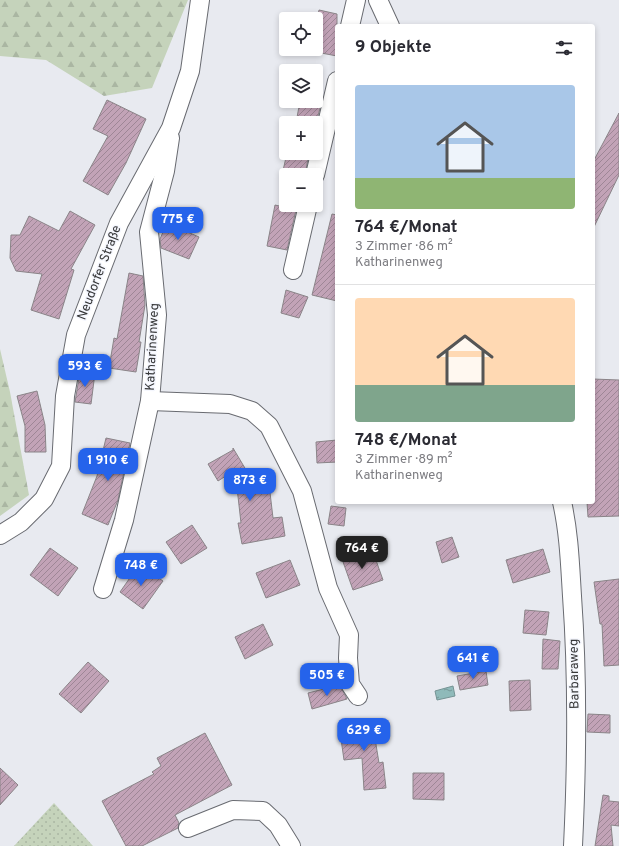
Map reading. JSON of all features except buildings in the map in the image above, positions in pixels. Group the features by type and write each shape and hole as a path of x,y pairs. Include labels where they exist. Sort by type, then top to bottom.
{"street":[{"name":"Neudorfer Straße","path":"0,535 21,522 44,499 61,466 65,396 76,335 119,223 171,128 190,71 200,0"},
{"path":"350,24 356,0"},
{"path":"378,0 389,24"},
{"path":"317,168 335,90"},
{"name":"Katharinenweg","path":"103,589 124,520 150,400 157,315 149,232 165,171 171,128"},
{"path":"293,270 306,212"},
{"name":"Katharinenweg","path":"150,400 230,404 252,411 269,426 302,491 328,588 349,635 348,658 350,684 358,696"},
{"name":"Barbaraweg","path":"562,504 567,524 574,622 576,766 573,846"},
{"path":"188,828 233,810 263,812 278,825 291,846"}],"green space":[{"path":"0,0 188,0 152,88 104,96 46,60 0,56"},
{"path":"0,349 10,392 29,495 0,516"},
{"path":"54,803 93,846 14,846"}],"water":[{"path":"453,686 455,696 437,700 435,691"}]}
